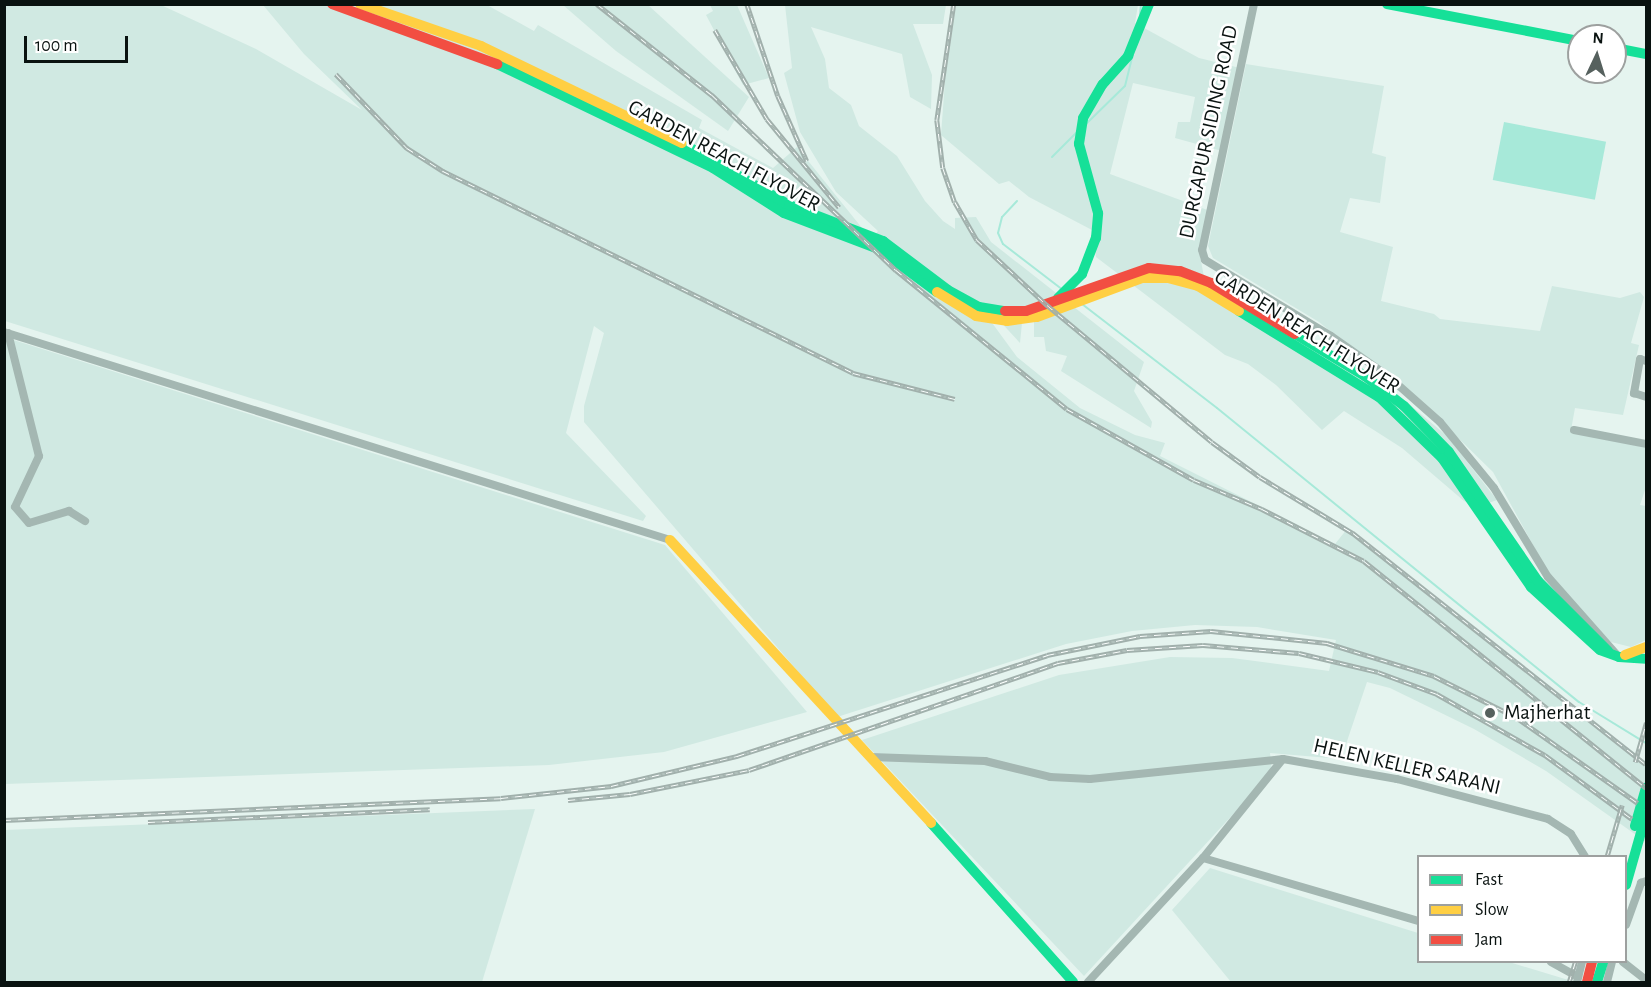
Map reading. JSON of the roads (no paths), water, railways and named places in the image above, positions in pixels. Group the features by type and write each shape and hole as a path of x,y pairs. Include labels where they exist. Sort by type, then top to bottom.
{"main road":[{"name":"GARDEN REACH FLYOVER","path":"332,4 455,45 530,79 713,168 784,213 879,249 943,297 976,316 1007,321 1037,317 1142,278 1178,280 1207,291 1360,383 1398,413 1442,458 1499,546 1532,587 1591,639 1614,656"},
{"name":"GARDEN REACH FLYOVER","path":"360,4 481,46 717,160 789,205 883,241 971,304 1008,312 1054,302 1131,271 1180,271 1211,283 1365,376 1404,406 1449,452 1524,563 1591,639"},
{"path":"1054,302 1082,274 1096,238 1098,213 1079,144 1083,118 1103,84 1128,57 1149,4"},
{"path":"1387,4 1567,39"},
{"path":"1627,50 1647,54"},
{"path":"670,540 819,706 872,757 1073,982"},
{"path":"1614,656 1647,647"},
{"path":"1614,656 1647,659"},
{"path":"1625,855 1647,788"},
{"path":"1627,882 1647,815"},
{"path":"1581,981 1591,963"},
{"path":"1597,982 1603,963"}],"street":[{"name":"DURGAPUR SIDING ROAD","path":"1254,4 1202,250 1205,260 1331,336 1388,376 1440,422 1494,488 1548,577 1614,656"},
{"path":"6,333 39,456 15,507 29,523 69,511 85,521"},
{"path":"6,333 670,540"},
{"path":"1647,361 1640,359 1634,393 1647,398"},
{"path":"1574,430 1647,444"},
{"path":"872,757 985,761 1050,777 1081,779 1283,759"},
{"name":"HELEN KELLER SARANI","path":"1088,982 1203,858 1283,759 1397,779 1548,819 1571,834 1584,855"},
{"path":"1203,858 1417,920"},
{"path":"1627,922 1641,884 1647,881"},
{"path":"1553,963 1581,981 1582,963"},
{"path":"1607,982 1612,963"},
{"path":"1624,963 1647,980"}],"waterway":[{"path":"1140,14 1141,4"},
{"path":"1086,124 1125,86 1132,58"},
{"path":"1052,157 1077,132"},
{"path":"1017,201 1002,217 998,233 1003,244 1063,290"},
{"path":"1082,304 1217,408 1579,702 1646,743"}],"railway":[{"path":"597,4 712,95 896,270 1067,409 1194,480 1262,509 1364,561 1646,788"},
{"path":"747,4 778,96 807,161"},
{"path":"954,4 937,120 943,168 955,202 977,240 1047,305 1212,442 1260,477 1353,533 1646,764"},
{"path":"715,30 767,119 839,207"},
{"path":"336,74 407,148 443,171 853,373 955,399"},
{"path":"4,820 501,798 611,786 737,756 1047,655 1140,636 1211,631 1327,643 1434,676 1516,717 1638,803"},
{"path":"568,800 630,794 749,770 1058,663 1127,650 1203,645 1299,653 1378,672 1437,694 1545,755 1632,819"},
{"path":"1635,762 1646,723"},
{"path":"1607,855 1622,805"},
{"path":"148,822 430,809"},
{"path":"1569,982 1575,963"}],"place":[{"name":"Majherhat","path":"1490,713"}]}
